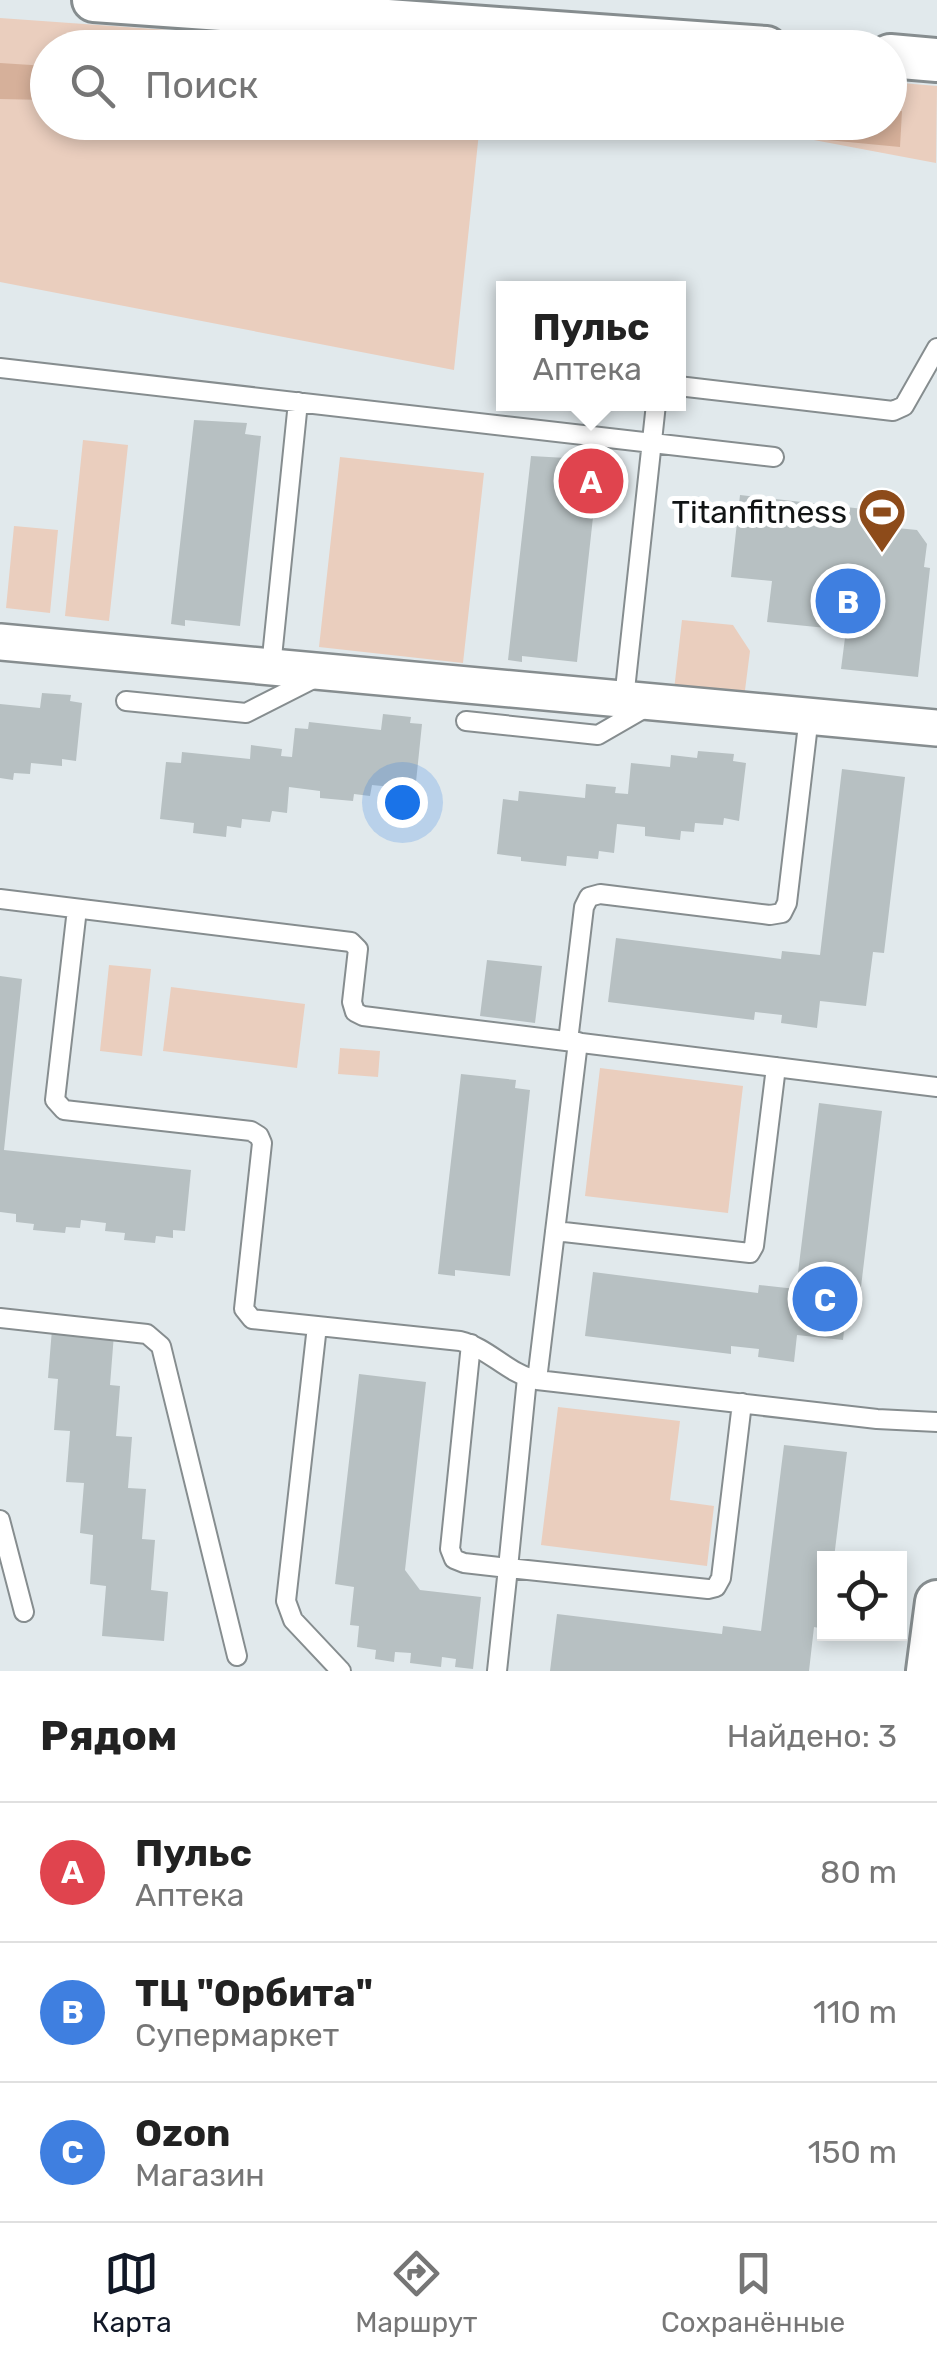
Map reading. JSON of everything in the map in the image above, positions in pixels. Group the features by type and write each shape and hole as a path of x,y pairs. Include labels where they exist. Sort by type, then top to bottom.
{"street":[{"path":"94,0 514,30"},
{"path":"907,57 937,60"},
{"path":"0,642 937,728"},
{"path":"928,1671 937,1602"}],"lane":[{"path":"686,387 892,411 904,406 937,348"},
{"path":"0,368 774,457"},
{"path":"271,667 298,402"},
{"path":"466,721 598,735 639,701 655,411"},
{"path":"126,701 246,713 327,672"},
{"path":"497,1671 532,1379 555,1231 584,907 590,897 600,894 770,915 782,912 787,903 809,716"},
{"path":"0,899 351,942 358,950 352,1002 355,1012 363,1016 937,1087"},
{"path":"77,909 55,1100 58,1106 251,1130 259,1136 262,1143 244,1309 252,1319 471,1344 532,1379 937,1422"},
{"path":"555,1231 750,1253 776,1066"},
{"path":"0,1318 147,1334 161,1346 237,1656"},
{"path":"317,1326 286,1600 293,1620 341,1671"},
{"path":"471,1344 450,1549 454,1559 464,1564 716,1587 721,1578 742,1404"},
{"path":"0,1520 24,1612"}],"shaded area":[{"path":"0,18 169,30 30,30 30,140 478,140 454,370 0,282"},
{"path":"0,63 30,65 30,100 0,99"},
{"path":"907,83 937,86 936,163 814,140 907,140"},
{"path":"827,140 900,140 900,147"},
{"path":"83,440 128,445 109,621 65,616"},
{"path":"340,457 484,473 463,663 319,647"},
{"path":"14,526 58,530 50,613 6,608"},
{"path":"682,620 733,625 750,651 744,698 674,690"},
{"path":"109,965 151,969 142,1056 100,1051"},
{"path":"171,987 305,1004 297,1068 163,1051"},
{"path":"340,1048 380,1051 378,1077 338,1074"},
{"path":"600,1068 743,1086 728,1213 585,1196"},
{"path":"558,1407 680,1421 670,1500 714,1506 707,1566 541,1545"}],"building":[{"path":"194,420 247,423 245,434 261,436 240,626 185,620 185,626 171,624"},
{"path":"531,456 584,459 582,470 598,472 577,662 522,656 522,662 508,660"},
{"path":"740,495 899,513 897,528 917,530 927,544 924,567 930,568 918,677 841,669 846,630 767,622 772,581 731,577"},
{"path":"42,693 71,695 70,701 82,703 76,761 62,759 62,766 31,763 30,774 14,773 13,780 0,778 0,704 40,708"},
{"path":"383,714 411,717 410,723 422,724 416,782 403,781 402,788 372,785 370,796 354,794 353,801 320,798 320,791 289,787 287,813 272,811 270,822 242,819 241,828 227,826 226,837 193,833 194,823 160,819 166,762 181,763 182,752 250,759 251,745 282,749 281,756 292,757 295,728 308,729 309,722 381,730"},
{"path":"698,751 734,754 733,761 746,763 739,821 724,818 723,825 695,823 694,832 681,831 680,840 645,836 645,827 617,824 614,853 599,851 598,859 567,856 566,866 497,854 503,799 518,801 519,791 585,798 586,784 616,787 615,793 628,794 631,763 670,767 671,755 697,758"},
{"path":"842,769 905,777 884,953 873,952 866,1006 820,1001 817,1028 781,1023 782,1015 755,1012 754,1020 608,1002 616,938 781,959 782,951 820,955"},
{"path":"487,960 542,966 535,1023 480,1016"},
{"path":"0,976 22,979 4,1150 191,1170 185,1231 173,1230 173,1238 156,1236 155,1243 124,1240 125,1233 105,1231 106,1223 81,1220 80,1228 66,1227 65,1233 33,1230 34,1224 16,1222 16,1214 0,1212"},
{"path":"461,1074 516,1080 515,1088 530,1090 510,1276 455,1270 455,1276 438,1274"},
{"path":"819,1103 882,1111 861,1287 849,1286 843,1340 797,1335 794,1362 758,1357 759,1349 731,1346 731,1354 585,1336 593,1272 758,1293 759,1285 796,1289"},
{"path":"52,1329 114,1334 110,1385 120,1386 116,1436 132,1437 128,1488 146,1489 142,1539 155,1540 151,1590 168,1592 164,1641 102,1636 106,1586 90,1584 93,1535 80,1533 84,1483 66,1482 70,1431 54,1430 58,1379 48,1378"},
{"path":"359,1374 426,1382 405,1570 420,1590 481,1597 473,1669 455,1667 456,1659 442,1657 441,1667 410,1663 411,1653 395,1652 394,1662 375,1659 376,1650 357,1647 359,1626 350,1625 354,1587 335,1584"},
{"path":"784,1445 847,1452 835,1551 817,1551 817,1628 814,1627 809,1671 550,1671 557,1614 722,1634 723,1626 761,1631"}],"place":[{"name":"Пульс","path":"591,481"},
{"name":"Titanfitness","path":"882,554"},
{"name":"ТЦ \"Орбита\"","path":"848,601"},
{"name":"Ozon","path":"825,1299"}]}
